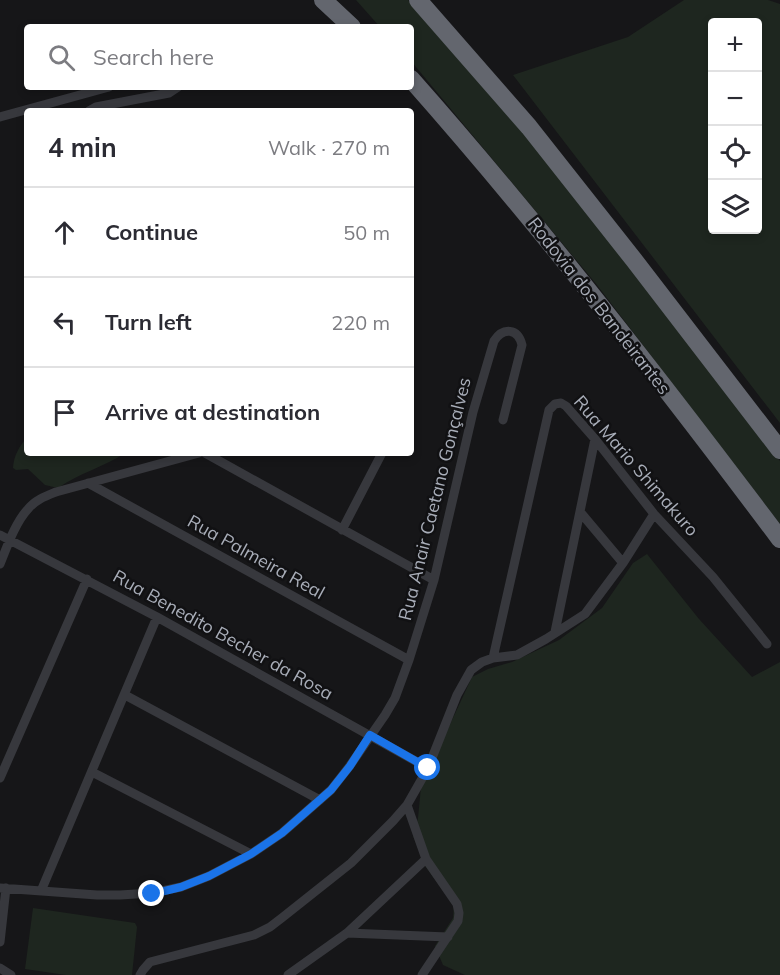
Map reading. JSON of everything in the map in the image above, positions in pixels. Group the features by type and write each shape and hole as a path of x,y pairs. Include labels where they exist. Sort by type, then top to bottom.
{"highway":[{"path":"323,0 349,24"},
{"path":"340,0 362,24"},
{"path":"418,0 529,127 780,450"},
{"name":"Rodovia dos Bandeirantes","path":"414,82 499,180 630,344 780,539"},
{"path":"414,87 445,117"}],"street":[{"path":"33,108 98,90"},
{"path":"94,108 175,90"},
{"path":"0,117 24,110"},
{"name":"Rua Anair Caetano Gonçalves","path":"0,942 3,888 97,895 152,894 181,887 209,876 251,854 282,833 331,790 350,766 395,698 434,580 473,412 494,341 498,335 509,331 516,333 522,345 503,420"},
{"name":"Rua Mario Shimakuro","path":"493,658 546,422 551,406 561,403 595,439 654,514 713,577 767,644"},
{"path":"555,632 595,439"},
{"path":"0,564 28,508 41,498 188,456"},
{"path":"210,456 434,580"},
{"path":"342,530 380,456"},
{"name":"Rua Palmeira Real","path":"88,483 409,660"},
{"path":"580,513 623,563"},
{"path":"140,975 150,962 254,935 270,927 351,863 407,805 428,768 458,694 471,670 493,658 517,655 585,614 623,563 654,514"},
{"name":"Rua Benedito Becher da Rosa","path":"0,535 157,616 428,768"},
{"path":"0,778 87,579"},
{"path":"41,891 157,616"},
{"path":"125,694 320,800"},
{"path":"92,772 251,854"},
{"path":"407,805 426,859 457,904 459,913 458,921 422,975"},
{"path":"288,975 347,933 426,859"},
{"path":"347,933 448,937"},
{"path":"0,968 11,975"}],"shaded area":[{"path":"356,0 408,0 511,115 780,461 780,524 597,285 414,65 414,24 377,24"},
{"path":"684,0 768,0 780,4 780,423 513,75 628,37"},
{"path":"24,441 24,456 120,456 58,488 45,485 28,469 13,468 17,451"},
{"path":"647,554 699,619 752,677 780,662 780,975 465,975 443,965 435,946 453,918 454,905 425,866 413,836 418,818 421,787 472,677 488,669 512,662 559,640 602,608 633,563"},
{"path":"33,908 135,923 137,927 132,975 66,975 25,969"}],"route":[{"path":"152,894 181,887 209,876 251,854 282,833 331,790 370,735 428,768"}]}
